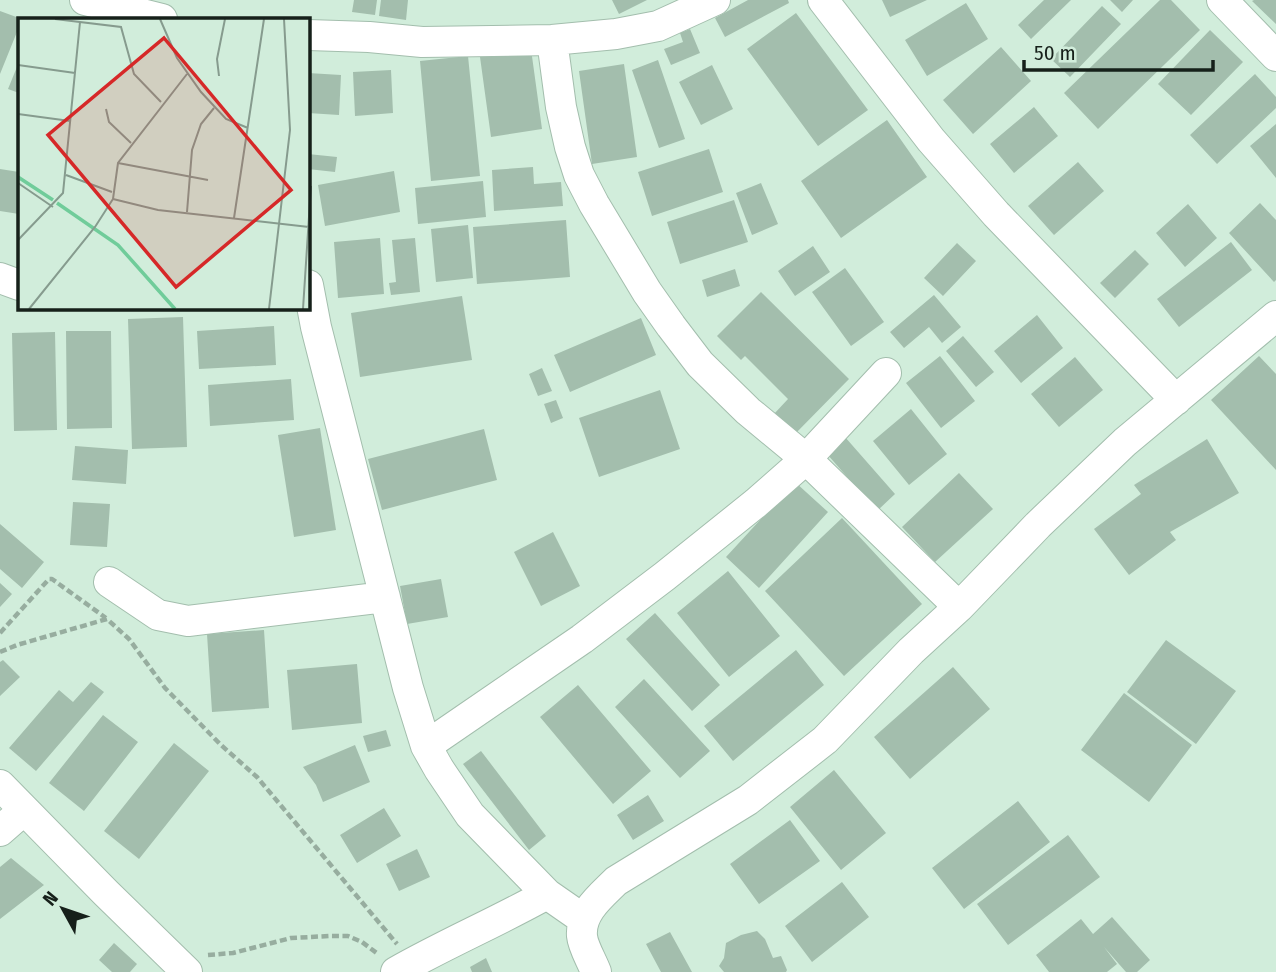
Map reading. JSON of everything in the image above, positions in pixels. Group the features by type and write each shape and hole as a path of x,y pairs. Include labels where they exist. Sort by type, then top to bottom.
{"street":[{"path":"85,0 158,18"},
{"path":"310,35 422,42 552,40 616,34 658,26 715,0"},
{"path":"823,0 931,140 996,214 1176,400"},
{"path":"1223,0 1276,56"},
{"path":"552,40 561,107 579,175 648,292 700,364 748,411 806,460 959,607"},
{"path":"0,278 18,285"},
{"path":"310,296 408,688 426,746 470,815 547,894 583,919"},
{"path":"596,972 582,937 583,919 598,899 617,881 748,800 825,740 911,651 959,607 990,572 1125,442 1276,316"},
{"path":"426,746 582,639 755,503 806,460 886,373"},
{"path":"109,582 158,615 188,621 385,597"},
{"path":"0,785 178,964"},
{"path":"0,831 24,810"},
{"path":"403,968 547,894"}],"path":[{"path":"0,633 49,579 107,619 129,639 165,688 257,777 403,968"},
{"path":"0,652 107,619"},
{"path":"178,964 292,938 348,936 403,968"}],"building":[{"path":"354,0 377,0 375,15 352,12"},
{"path":"381,0 408,0 406,20 379,16"},
{"path":"612,0 647,0 619,14"},
{"path":"748,0 788,0 789,3 725,37 715,18"},
{"path":"882,0 927,0 890,17"},
{"path":"1044,0 1071,0 1031,39 1018,25"},
{"path":"1110,0 1133,0 1122,12"},
{"path":"1160,0 1171,0 1200,30 1098,129 1064,93"},
{"path":"1276,0 1276,24 1252,1"},
{"path":"966,3 988,39 927,76 905,40"},
{"path":"1102,6 1121,24 1070,77 1051,59"},
{"path":"0,11 19,18 18,29 0,74"},
{"path":"796,13 868,110 818,146 747,49"},
{"path":"690,29 700,53 671,65 664,49 683,42 680,33"},
{"path":"1210,30 1243,62 1191,115 1158,84"},
{"path":"1001,47 1031,81 973,134 943,100"},
{"path":"531,49 542,129 491,137 480,57"},
{"path":"468,56 480,176 431,181 420,61"},
{"path":"658,60 685,139 659,148 632,70"},
{"path":"18,64 18,93 8,89"},
{"path":"624,64 637,157 592,164 579,71"},
{"path":"712,65 733,109 701,125 679,82"},
{"path":"391,70 393,113 355,116 353,72"},
{"path":"310,73 341,75 339,115 310,113"},
{"path":"1255,74 1276,97 1276,108 1217,164 1190,135"},
{"path":"1034,107 1058,136 1014,173 990,144"},
{"path":"887,120 927,177 841,238 801,181"},
{"path":"1276,124 1276,178 1250,146"},
{"path":"709,149 723,192 652,216 638,172"},
{"path":"310,154 337,157 335,172 310,169"},
{"path":"1078,162 1104,191 1054,235 1028,206"},
{"path":"533,167 534,184 561,182 563,206 494,211 492,170"},
{"path":"0,169 18,172 18,214 0,211"},
{"path":"394,171 400,212 325,226 318,185"},
{"path":"483,181 486,217 418,224 415,188"},
{"path":"761,183 778,224 752,235 736,193"},
{"path":"734,200 748,242 680,264 667,222"},
{"path":"1260,203 1276,220 1274,282 1229,233"},
{"path":"1188,204 1217,238 1185,267 1156,233"},
{"path":"566,220 570,277 477,284 473,227"},
{"path":"468,225 473,278 436,282 431,229"},
{"path":"380,238 384,294 338,298 334,242"},
{"path":"415,238 420,292 391,295 389,283 396,282 392,240"},
{"path":"1231,242 1252,270 1179,327 1157,299"},
{"path":"957,243 976,261 943,296 924,278"},
{"path":"813,246 830,272 795,296 778,271"},
{"path":"1135,250 1149,264 1115,298 1100,283"},
{"path":"845,268 884,322 851,346 812,292"},
{"path":"735,269 740,286 707,297 702,280"},
{"path":"761,292 849,379 795,434 774,414 788,399 745,356 741,360 717,336"},
{"path":"934,295 961,327 942,343 929,327 904,348 890,332"},
{"path":"462,296 472,360 360,377 351,313"},
{"path":"1037,315 1063,348 1021,383 994,351"},
{"path":"183,317 187,447 132,449 128,319"},
{"path":"641,318 656,355 570,392 554,355"},
{"path":"274,326 276,365 199,369 197,331"},
{"path":"66,331 111,331 112,428 67,429"},
{"path":"55,332 57,430 14,431 12,333"},
{"path":"963,336 994,372 976,387 946,351"},
{"path":"940,356 975,401 941,428 906,383"},
{"path":"1259,356 1276,374 1276,470 1211,400"},
{"path":"1075,357 1103,390 1059,427 1031,394"},
{"path":"542,368 552,391 538,396 529,374"},
{"path":"291,379 294,420 210,426 208,385"},
{"path":"660,390 680,449 599,477 579,418"},
{"path":"556,400 563,418 551,423 544,404"},
{"path":"911,409 947,454 909,485 873,441"},
{"path":"320,428 336,530 294,537 278,435"},
{"path":"484,429 497,480 382,510 368,459"},
{"path":"845,437 895,494 877,511 827,454"},
{"path":"1207,439 1239,493 1170,532 1176,540 1129,575 1094,529 1141,494 1134,485"},
{"path":"75,446 128,450 126,484 72,480"},
{"path":"959,473 993,509 935,562 902,527"},
{"path":"795,482 828,512 759,588 726,557"},
{"path":"73,502 110,504 107,547 70,545"},
{"path":"842,518 922,604 844,676 765,591"},
{"path":"0,524 44,562 22,588 0,569"},
{"path":"553,532 580,586 541,606 514,552"},
{"path":"728,571 780,636 729,677 677,613"},
{"path":"441,579 448,617 407,624 400,586"},
{"path":"0,583 12,594 0,607"},
{"path":"655,613 720,685 692,711 626,639"},
{"path":"264,630 269,708 212,712 207,634"},
{"path":"1166,640 1236,691 1196,744 1127,692"},
{"path":"796,650 824,685 733,761 704,726"},
{"path":"3,660 20,677 0,696 0,662"},
{"path":"357,664 362,723 292,730 287,670"},
{"path":"953,667 990,709 910,779 874,737"},
{"path":"644,679 710,751 680,778 615,707"},
{"path":"91,682 104,692 36,771 9,748 59,690 73,702"},
{"path":"578,685 651,771 613,804 540,717"},
{"path":"1124,693 1192,745 1149,802 1081,750"},
{"path":"103,715 138,742 84,811 49,783"},
{"path":"386,730 391,746 368,752 363,736"},
{"path":"174,743 209,771 139,859 104,831"},
{"path":"355,745 370,782 323,802 316,785 303,767"},
{"path":"481,751 546,836 529,850 463,764"},
{"path":"834,770 886,833 841,870 790,807"},
{"path":"648,795 664,821 633,840 617,815"},
{"path":"1018,801 1050,842 964,909 932,868"},
{"path":"384,808 401,836 357,863 340,835"},
{"path":"790,820 820,861 759,904 730,864"},
{"path":"1068,835 1100,877 1008,945 977,904"},
{"path":"417,849 430,877 399,891 386,864"},
{"path":"11,858 44,885 0,919 0,867"},
{"path":"842,882 869,917 812,962 785,926"},
{"path":"1112,917 1150,960 1137,972 1126,972 1104,947 1117,964 1107,972 1049,972 1036,955 1081,919 1093,934"},
{"path":"757,931 765,939 773,958 781,956 786,972 724,972 719,966 724,958 726,943"},
{"path":"670,932 692,972 661,972 646,944"},
{"path":"114,943 137,964 130,972 112,972 99,960"},
{"path":"486,958 492,972 472,972 470,967"}]}
